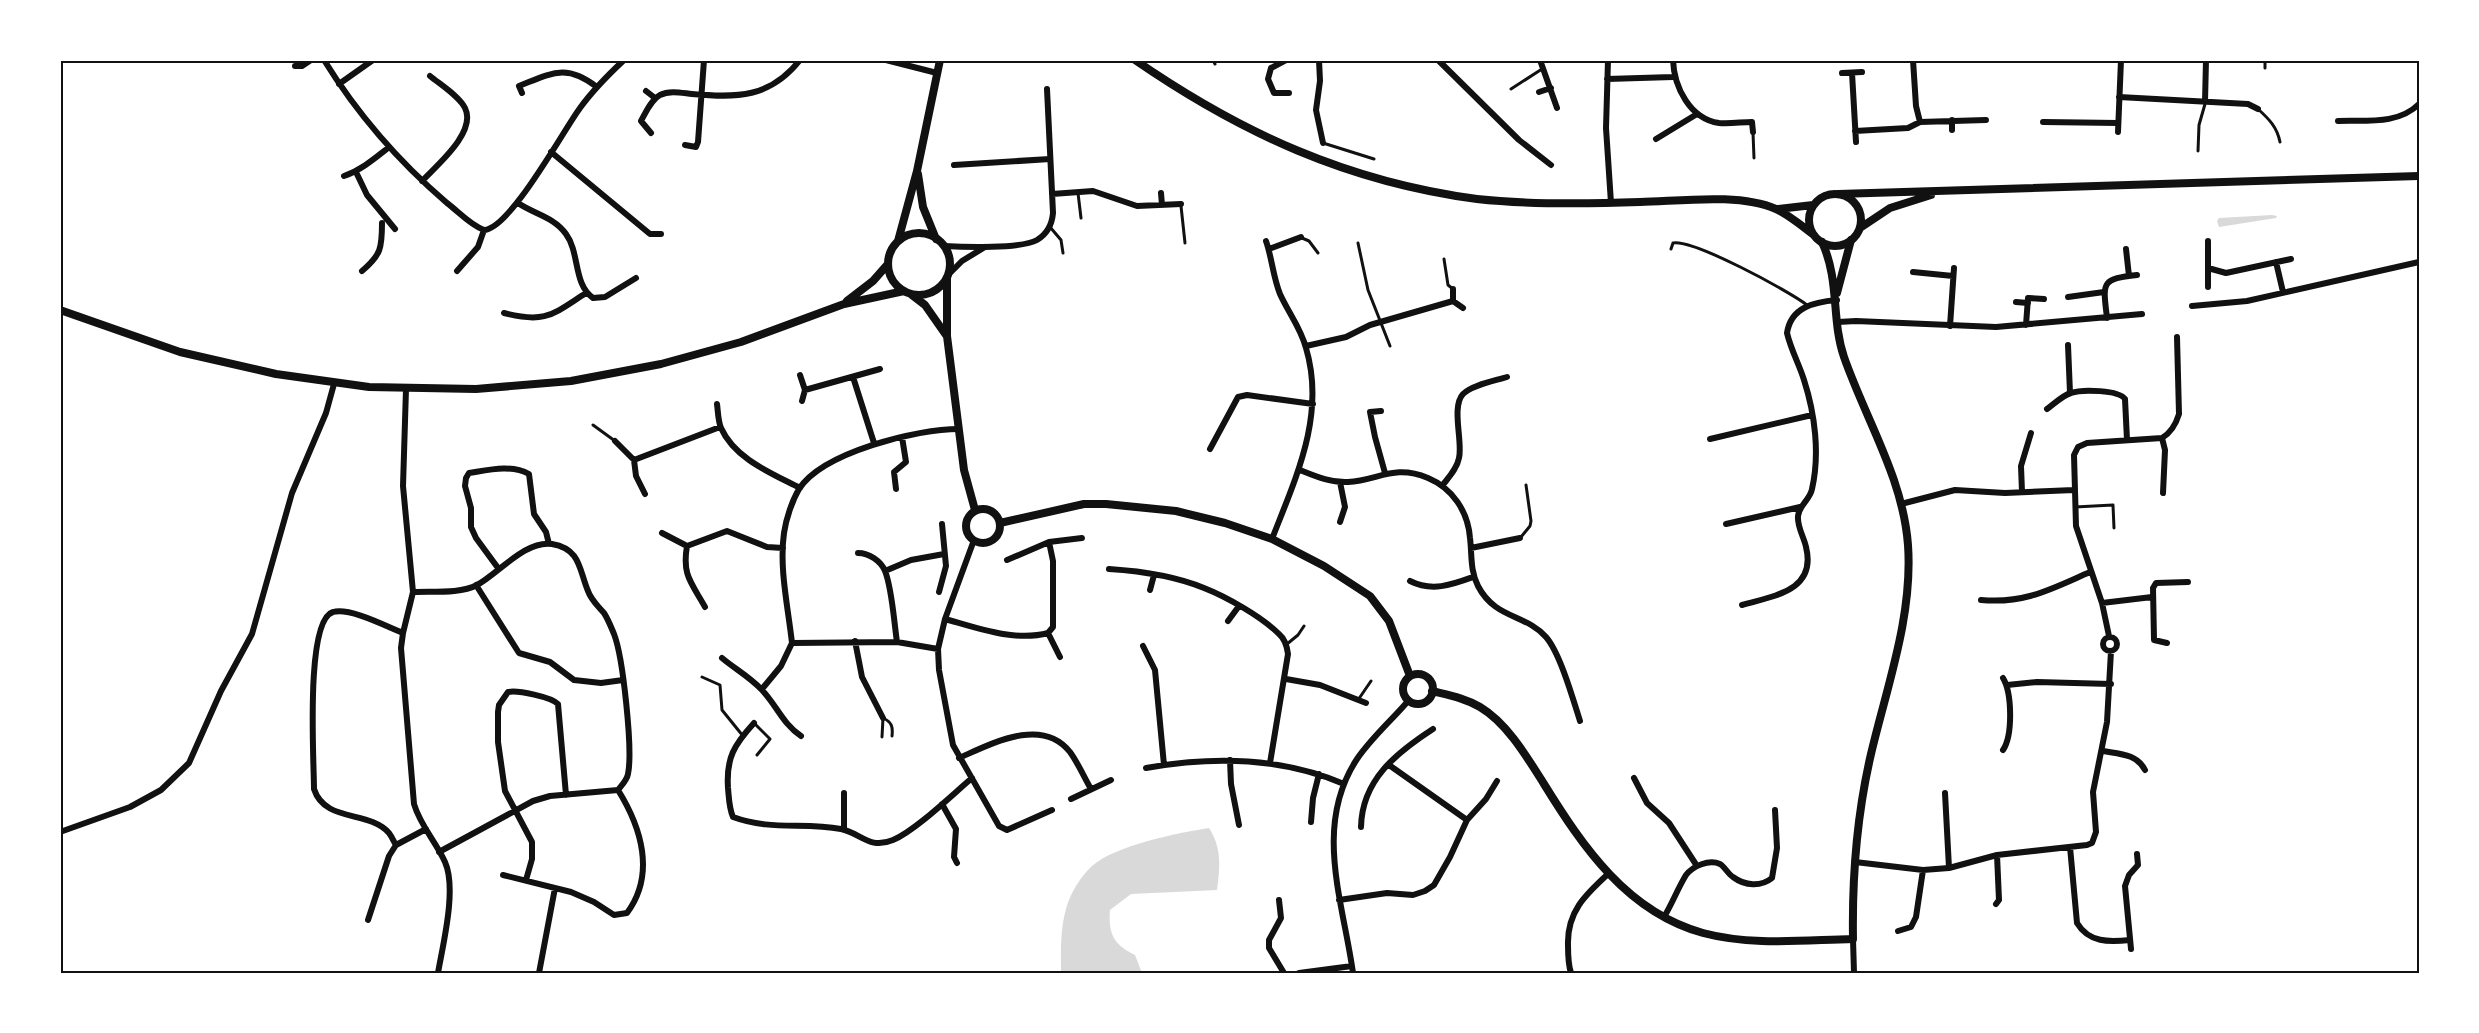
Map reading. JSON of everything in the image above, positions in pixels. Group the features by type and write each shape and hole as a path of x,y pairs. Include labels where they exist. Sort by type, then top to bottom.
{"main road":[{"path":"908,293 892,279 889,263 892,249 898,241 917,171 940,60"},
{"path":"1135,60 1185,93 1251,131 1288,149 1369,177 1422,190 1480,199 1543,203 1723,200 1748,202 1776,209 1797,209 1813,205 1824,196 1838,194 2419,176"},
{"path":"60,310 137,338 214,361 334,384 406,389 506,388 571,381 624,372 741,342 844,304 908,293 930,294 938,289 948,276 949,255 936,238 923,207 917,171"},
{"path":"1859,228 1890,208 1940,192"},
{"path":"1776,209 1822,242 1837,245 1851,240 1861,221 1857,206 1845,196 1838,194"},
{"path":"1813,205 1809,220 1814,235"},
{"path":"898,241 917,233 936,238"},
{"path":"844,304 873,281 889,263"}],"street":[{"path":"295,66 302,66 311,60"},
{"path":"324,60 339,84 388,147 422,181 473,224 484,230"},
{"path":"339,84 373,60"},
{"path":"457,271 478,247 484,230 499,224 518,203 597,87 624,60"},
{"path":"685,145 696,147 698,142 704,60"},
{"path":"651,133 641,121 655,98 672,92 739,95 763,90 786,76 800,60"},
{"path":"886,60 937,73"},
{"path":"1286,60 1271,68 1268,79 1274,93 1289,93"},
{"path":"1319,60 1320,81 1316,110 1323,143"},
{"path":"1438,60 1519,141 1546,164"},
{"path":"1540,60 1557,108"},
{"path":"1608,60 1606,128 1611,203"},
{"path":"1673,60 1673,77 1697,114 1720,123 1752,122 1753,132"},
{"path":"1913,60 1916,106 1920,122"},
{"path":"2118,132 2121,60"},
{"path":"2205,102 2206,60"},
{"path":"522,93 519,86 560,71 576,75 597,87"},
{"path":"1842,73 1862,72"},
{"path":"1852,73 1856,142"},
{"path":"1607,80 1673,77"},
{"path":"422,181 463,136 468,124 465,107 433,78 430,88"},
{"path":"1539,92 1551,88"},
{"path":"944,246 986,246 1034,241 1050,227 1053,221 1047,90"},
{"path":"646,91 655,98"},
{"path":"2119,97 2248,104 2258,109"},
{"path":"2338,121 2388,119 2413,110 2419,104"},
{"path":"1656,139 1697,114"},
{"path":"1952,120 1952,130"},
{"path":"1855,131 1908,128 1920,122 1986,120"},
{"path":"2043,122 2118,123"},
{"path":"344,176 356,172 388,147"},
{"path":"551,152 650,234 662,234"},
{"path":"954,165 1050,159"},
{"path":"356,172 382,223 380,250 374,261 362,271"},
{"path":"1052,194 1100,192 1137,206 1181,204"},
{"path":"1161,193 1162,205"},
{"path":"518,203 554,222 567,236 574,252 582,284 586,293 593,298 600,298 636,278"},
{"path":"382,223 395,228"},
{"path":"1269,249 1301,237"},
{"path":"1837,299 1851,240"},
{"path":"1266,241 1280,295 1306,346 1313,385 1309,438 1300,470 1272,539"},
{"path":"2208,241 2208,288"},
{"path":"1822,242 1829,259 1837,299 1838,322 1844,356 1884,451 1901,504 1908,544 1909,573 1906,608 1864,790 1855,862 1854,973"},
{"path":"975,510 966,480 947,336 948,276 962,261 986,246"},
{"path":"2126,249 2129,276"},
{"path":"2208,268 2226,273 2291,259"},
{"path":"2276,262 2283,292"},
{"path":"2192,306 2247,301 2419,262"},
{"path":"1950,326 1954,268"},
{"path":"1913,272 1953,276"},
{"path":"2107,318 2104,292 2110,280 2137,274"},
{"path":"1453,288 1454,301 1463,308"},
{"path":"2068,297 2104,292"},
{"path":"504,313 525,317 544,316 566,308 586,293"},
{"path":"908,293 925,305 947,336"},
{"path":"2026,325 2028,298 2044,299"},
{"path":"1726,524 1800,507 1808,500 1812,488 1816,441 1804,380 1787,333 1788,325 1793,316 1807,305 1837,299"},
{"path":"1306,346 1346,337 1359,329 1381,321 1454,301"},
{"path":"2016,302 2028,303"},
{"path":"1838,322 1950,326 2026,325 2142,314"},
{"path":"2109,636 2102,603 2079,541 2074,490 2074,455 2078,447 2086,443 2162,438 2173,429 2179,414 2178,337"},
{"path":"2068,345 2070,393"},
{"path":"805,390 880,369"},
{"path":"800,375 805,390 802,401"},
{"path":"853,377 874,444"},
{"path":"1442,486 1460,456 1458,423 1461,399 1469,390 1507,377"},
{"path":"60,832 130,807 161,790 189,763 221,691 252,634 292,493 326,413 334,384"},
{"path":"406,389 403,486 413,592 403,633 402,658 414,804 447,869 450,890 438,973"},
{"path":"2047,409 2070,393 2115,392 2122,394 2125,399 2127,440"},
{"path":"1210,449 1238,397 1247,395 1313,404"},
{"path":"717,404 720,427 735,447 752,463 800,488"},
{"path":"1381,411 1370,412 1385,472"},
{"path":"1710,439 1812,415"},
{"path":"634,459 720,427"},
{"path":"762,689 781,666 792,643 783,548 790,509 800,488 842,456 874,444 946,429 959,429"},
{"path":"2022,492 2021,466 2031,433"},
{"path":"896,489 894,472 906,462 907,458 902,437"},
{"path":"2162,438 2165,450 2163,494"},
{"path":"615,441 634,459 636,476 645,494"},
{"path":"498,568 476,538 471,527 471,508 465,486 469,473 508,468 520,469 529,474 534,514 546,532 549,544"},
{"path":"1300,470 1320,478 1340,482 1399,471 1417,474 1442,486 1452,494 1467,520 1473,577 1479,590 1500,612 1533,626 1546,637 1556,656 1580,721"},
{"path":"1340,482 1345,507 1340,522"},
{"path":"1901,504 1955,490 2022,492 2074,490"},
{"path":"1000,523 1084,504 1106,504 1176,511 1225,523 1272,539 1324,566 1370,596 1389,621 1410,676"},
{"path":"1742,605 1785,593 1798,585 1804,576 1809,563 1798,518 1800,507"},
{"path":"988,509 993,512 1000,523 1000,529 993,540 981,542 970,536 966,525 970,514 975,510 988,509"},
{"path":"939,592 946,566 942,524"},
{"path":"662,533 687,546 727,531 767,547 783,548"},
{"path":"1007,560 1049,542 1082,538"},
{"path":"1471,548 1520,538"},
{"path":"974,540 953,594 938,649 939,670 953,745 999,826 1007,831 1052,810"},
{"path":"945,619 1012,635 1039,636 1048,633 1053,627 1053,561 1049,542"},
{"path":"413,592 463,589 476,585 498,568 534,547 549,544 562,546 572,553 579,564 588,593 605,614 615,636 623,680 629,755 628,775 618,790 533,801 439,852"},
{"path":"687,546 684,562 686,572 705,607"},
{"path":"858,553 865,553 872,557 885,571 897,642"},
{"path":"885,571 911,560 944,554"},
{"path":"1109,568 1154,575 1205,588 1239,606 1280,634 1287,644 1288,654 1286,679 1270,764"},
{"path":"1981,600 2016,601 2037,595 2090,572"},
{"path":"1150,590 1154,575"},
{"path":"1410,580 1422,587 1433,588 1473,577"},
{"path":"2167,643 2154,640 2153,588 2157,583 2188,582"},
{"path":"476,585 519,653 550,662 574,680 601,683 623,680"},
{"path":"2102,603 2152,597"},
{"path":"1228,621 1239,606"},
{"path":"396,845 388,832 378,825 328,808 318,801 314,789 313,669 317,641 325,617 332,612 346,611 403,633"},
{"path":"1048,633 1060,657"},
{"path":"2109,636 2118,642 2116,648 2111,651 2106,650 2103,645 2104,639 2109,636"},
{"path":"855,641 862,676 883,718"},
{"path":"792,643 897,642 938,649"},
{"path":"1143,646 1155,670 1164,765"},
{"path":"1855,862 1923,870 1948,867 1997,855 2087,845 2096,839 2093,792 2103,751 2111,684 2111,651"},
{"path":"722,658 762,689 787,727 801,736"},
{"path":"1416,674 1426,677 1430,681 1431,696 1423,702 1409,700 1403,688 1410,676 1416,674"},
{"path":"2003,678 2007,686 2010,729 2008,743 2003,750"},
{"path":"1286,679 1320,685 1366,703"},
{"path":"2007,686 2037,682 2111,684"},
{"path":"526,880 532,859 532,842 505,791 498,742 499,705 508,692 519,691 529,695 548,697 558,704 566,795"},
{"path":"1432,691 1461,698 1481,708 1507,732 1531,762 1580,837 1608,874 1641,903 1664,917 1701,932 1748,941 1853,939"},
{"path":"1299,973 1352,969 1339,900 1333,849 1337,805 1344,784 1367,746 1409,700"},
{"path":"754,723 732,752 727,772 729,809 733,817 765,826 844,830 862,840 875,843 892,840 942,804 972,778"},
{"path":"1361,827 1363,805 1368,791 1402,749 1433,729"},
{"path":"959,758 1015,735 1048,738 1061,743 1070,752 1091,789"},
{"path":"2103,751 2136,758 2145,770"},
{"path":"1230,760 1231,784 1239,825"},
{"path":"1146,768 1230,760 1270,764 1319,774 1344,784"},
{"path":"1389,765 1467,820"},
{"path":"1311,822 1313,798 1319,774"},
{"path":"1634,778 1647,803 1669,823 1697,866"},
{"path":"1071,800 1111,780"},
{"path":"1339,900 1387,893 1413,895 1434,885 1442,874 1467,820 1486,799 1497,781"},
{"path":"503,875 555,888 594,902 614,915 627,913 632,906 644,873 644,853 630,808 618,790"},
{"path":"844,793 844,830"},
{"path":"1945,793 1948,867"},
{"path":"942,804 956,829 954,857 957,863"},
{"path":"1664,917 1687,874 1697,866 1710,862 1719,864 1732,877 1753,885 1772,879 1777,848 1775,810"},
{"path":"368,920 384,866 396,845 426,829"},
{"path":"2070,847 2078,923 2082,930 2101,941 2130,940"},
{"path":"2131,949 2125,886 2129,875 2138,865 2137,854"},
{"path":"1996,904 1999,900 1997,855"},
{"path":"1898,931 1911,927 1916,917 1923,870"},
{"path":"1571,973 1568,937 1573,911 1579,901 1608,874"},
{"path":"539,973 555,888"},
{"path":"1280,900 1281,918 1269,940 1269,948 1284,973"}],"lane":[{"path":"2265,60 2265,68"},
{"path":"1511,89 1544,68"},
{"path":"2198,152 2199,125 2205,102"},
{"path":"2258,109 2271,121 2278,132 2280,142"},
{"path":"1753,132 1754,158"},
{"path":"1323,143 1374,159"},
{"path":"1078,192 1081,218"},
{"path":"1181,204 1185,243"},
{"path":"1050,227 1061,240 1063,253"},
{"path":"1301,237 1309,241 1318,253"},
{"path":"1671,249 1672,243 1680,242 1707,251 1757,275 1807,305"},
{"path":"1358,243 1368,290 1390,346"},
{"path":"1444,259 1448,285 1453,288"},
{"path":"593,424 615,441"},
{"path":"1520,538 1530,526 1531,521 1526,485"},
{"path":"2075,507 2113,505 2114,528"},
{"path":"1287,644 1298,635 1304,626"},
{"path":"702,677 720,685 722,710 743,736"},
{"path":"1358,700 1371,681"},
{"path":"882,737 883,718 889,721 892,727 892,736"},
{"path":"754,723 770,739 757,755"}],"shaded area":[{"path":"2277,216 2219,227 2217,221 2219,218"},
{"path":"1209,828 1218,850 1217,890 1131,894 1110,910 1110,926 1114,938 1117,943 1135,955 1142,973 1061,973 1062,933 1066,909 1076,886 1092,866 1131,846"}]}
